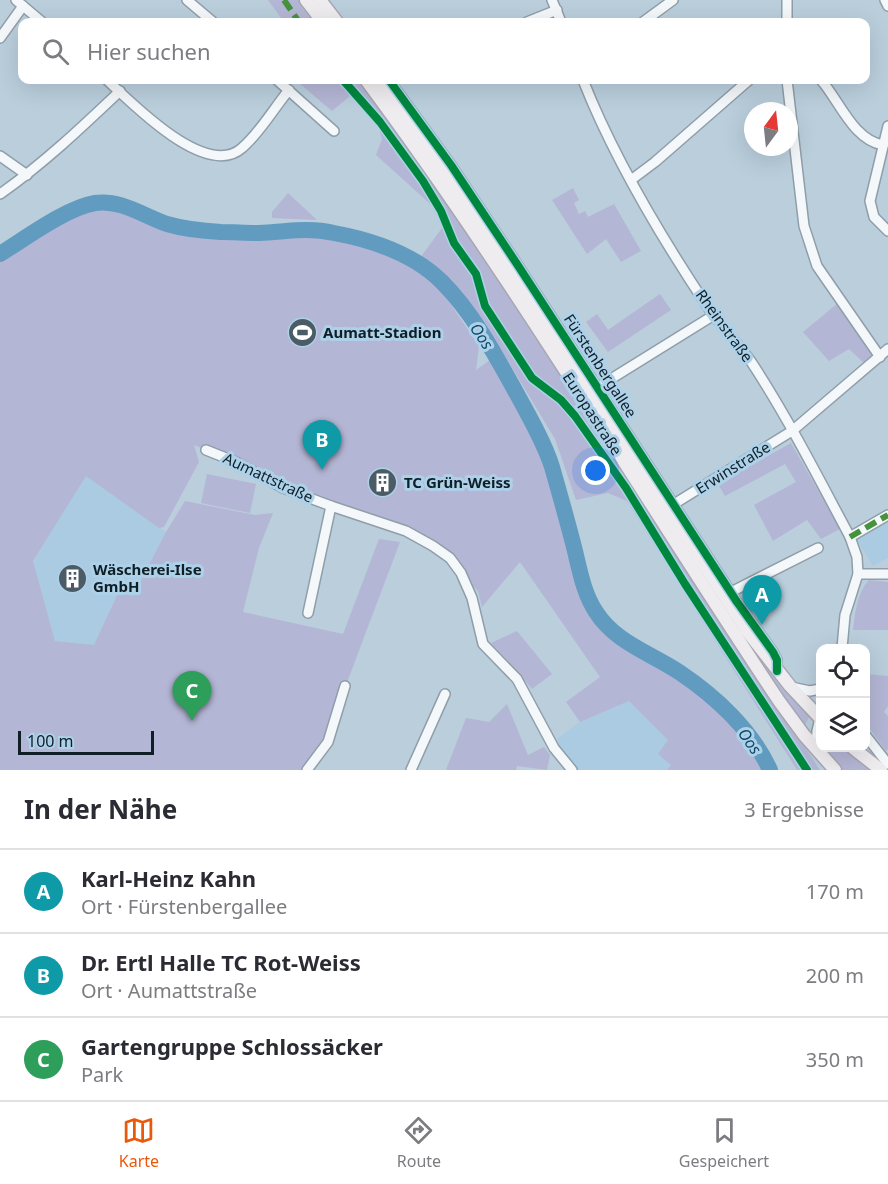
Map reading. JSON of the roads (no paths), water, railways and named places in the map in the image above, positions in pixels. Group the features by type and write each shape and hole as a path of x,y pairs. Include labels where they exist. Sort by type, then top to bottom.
{"main road":[{"path":"306,0 320,18"},
{"path":"320,0 334,18"},
{"name":"Europastraße","path":"369,84 496,264 759,672 816,750"},
{"name":"Europastraße","path":"391,84 720,591 777,671 816,714"},
{"name":"Europastraße","path":"818,752 835,770"},
{"path":"859,752 881,770"}],"street":[{"path":"187,0 208,18"},
{"path":"552,0 559,18"},
{"path":"648,18 673,0"},
{"path":"787,0 787,18"},
{"path":"885,0 888,6"},
{"path":"0,38 20,3 37,18"},
{"path":"537,18 556,10"},
{"path":"112,84 132,103 190,147 206,154 224,157 241,150 289,90"},
{"path":"282,84 334,131"},
{"name":"Fürstenbergallee","path":"391,84 452,165 598,387 777,660 777,671"},
{"name":"Rheinstraße","path":"585,84 631,180 675,256 714,315 750,361 792,431 850,537 857,557 858,574"},
{"path":"631,180 744,84"},
{"path":"787,84 804,226 817,266 880,357"},
{"path":"824,84 855,126 871,143 883,145"},
{"path":"0,194 27,175 120,91"},
{"path":"888,126 870,201 874,217 888,231"},
{"path":"0,156 27,175"},
{"path":"598,387 714,315"},
{"name":"Erwinstraße","path":"674,504 792,431 888,349"},
{"name":"Aumattstraße","path":"206,450 236,462 283,488 406,531 450,558 461,573 472,598 483,644 517,679 554,748 572,770"},
{"name":"Aumattstraße","path":"309,613 331,506"},
{"path":"850,537 888,515"},
{"path":"731,592 818,548"},
{"path":"842,644 845,615 858,574 888,574"},
{"path":"307,770 328,742 345,686"},
{"path":"790,686 810,691 816,690"},
{"path":"411,770 445,694"},
{"path":"870,741 888,764"}],"waterway":[{"name":"Oos","path":"0,254 46,224 84,206 104,202 132,209 167,224 194,230 259,233 306,230 334,233 392,250 431,272 453,293 472,318 534,425 552,467 583,583 596,612 623,639 679,672 719,703 753,741 770,770"}],"place":[{"name":"Aumatt-Stadion","path":"302,333"},
{"name":"Dr. Ertl Halle TC Rot-Weiss","path":"322,470"},
{"name":"TC Grün-Weiss","path":"383,483"},
{"name":"Wäscherei-Ilse GmbH","path":"72,579"},
{"name":"Karl-Heinz Kahn","path":"762,625"},
{"name":"Gartengruppe Schlossäcker","path":"192,721"}]}
